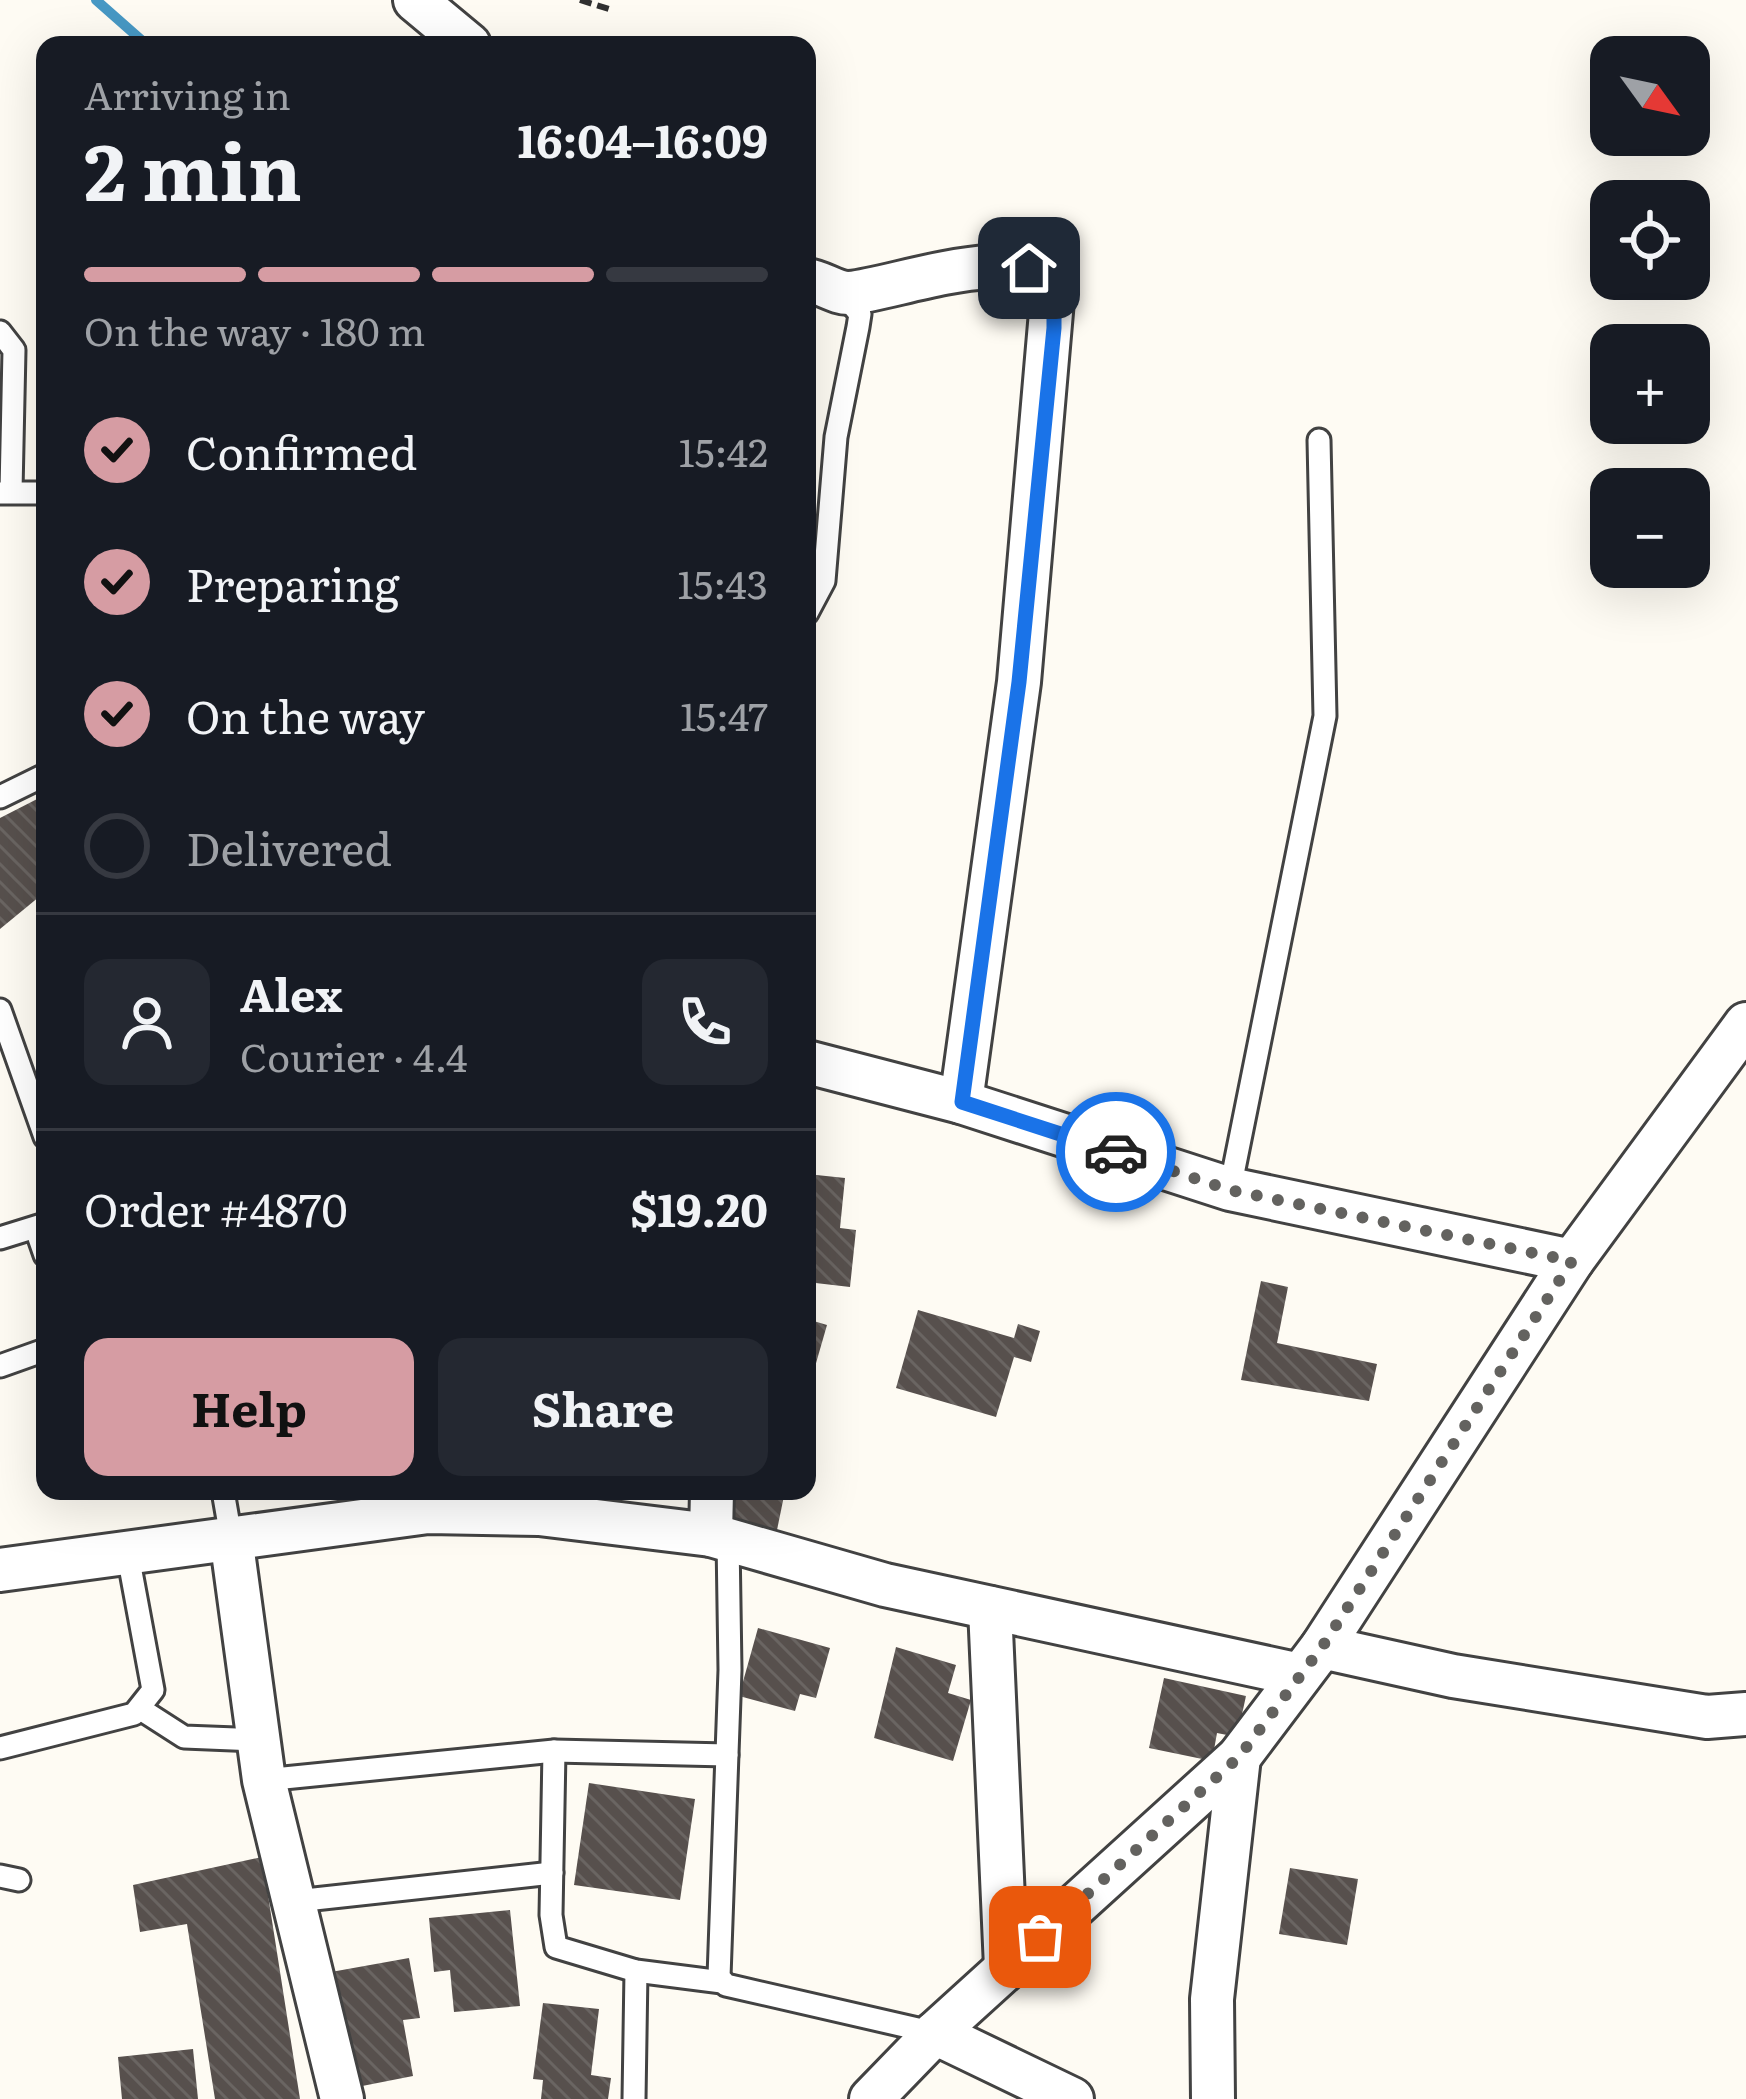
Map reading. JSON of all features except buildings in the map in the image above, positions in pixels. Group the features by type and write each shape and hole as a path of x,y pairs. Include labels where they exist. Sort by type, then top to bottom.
{"street":[{"path":"416,0 458,36"},
{"path":"825,287 1004,265 1040,272 1054,289 1019,682 962,1102"},
{"path":"871,2099 935,2032 1239,1757 1311,1661 1572,1261 1746,1024"},
{"path":"816,1064 962,1102 1230,1190 1572,1261"},
{"path":"714,1500 720,1538"},
{"path":"0,1570 428,1512 538,1503 720,1538 885,1585 990,1607 1311,1661 1453,1676 1707,1717 1746,1714"},
{"path":"231,1537 262,1760 342,2099"},
{"path":"990,1607 1006,1967"},
{"path":"1213,2099 1212,1999 1239,1757"},
{"path":"935,2032 1072,2099"}],"lane":[{"path":"816,596 824,581 836,437 860,314 825,287"},
{"path":"0,332 14,350 6,492 36,493"},
{"path":"1230,1190 1325,716 1319,440"},
{"path":"0,796 36,780"},
{"path":"0,1010 36,1083"},
{"path":"0,1238 36,1228"},
{"path":"0,1366 36,1353"},
{"path":"225,1500 231,1537"},
{"path":"720,1538 727,1756 717,1970 722,1982"},
{"path":"0,1748 142,1710 153,1690 127,1550"},
{"path":"142,1710 184,1737 262,1760 554,1751 727,1756"},
{"path":"554,1751 556,1947 636,1971 722,1982 935,2032"},
{"path":"296,1901 552,1873"},
{"path":"634,2099 636,1971"}],"path":[{"path":"580,0 612,10"}],"waterway":[{"path":"96,0 137,36"}],"way so far":[{"path":"1040,1937 1239,1757 1322,1647 1572,1261 1230,1190 1116,1152"}],"route":[{"path":"1029,268 1046,277 1054,289 1054,328 1019,682 962,1102 1116,1152"}]}
